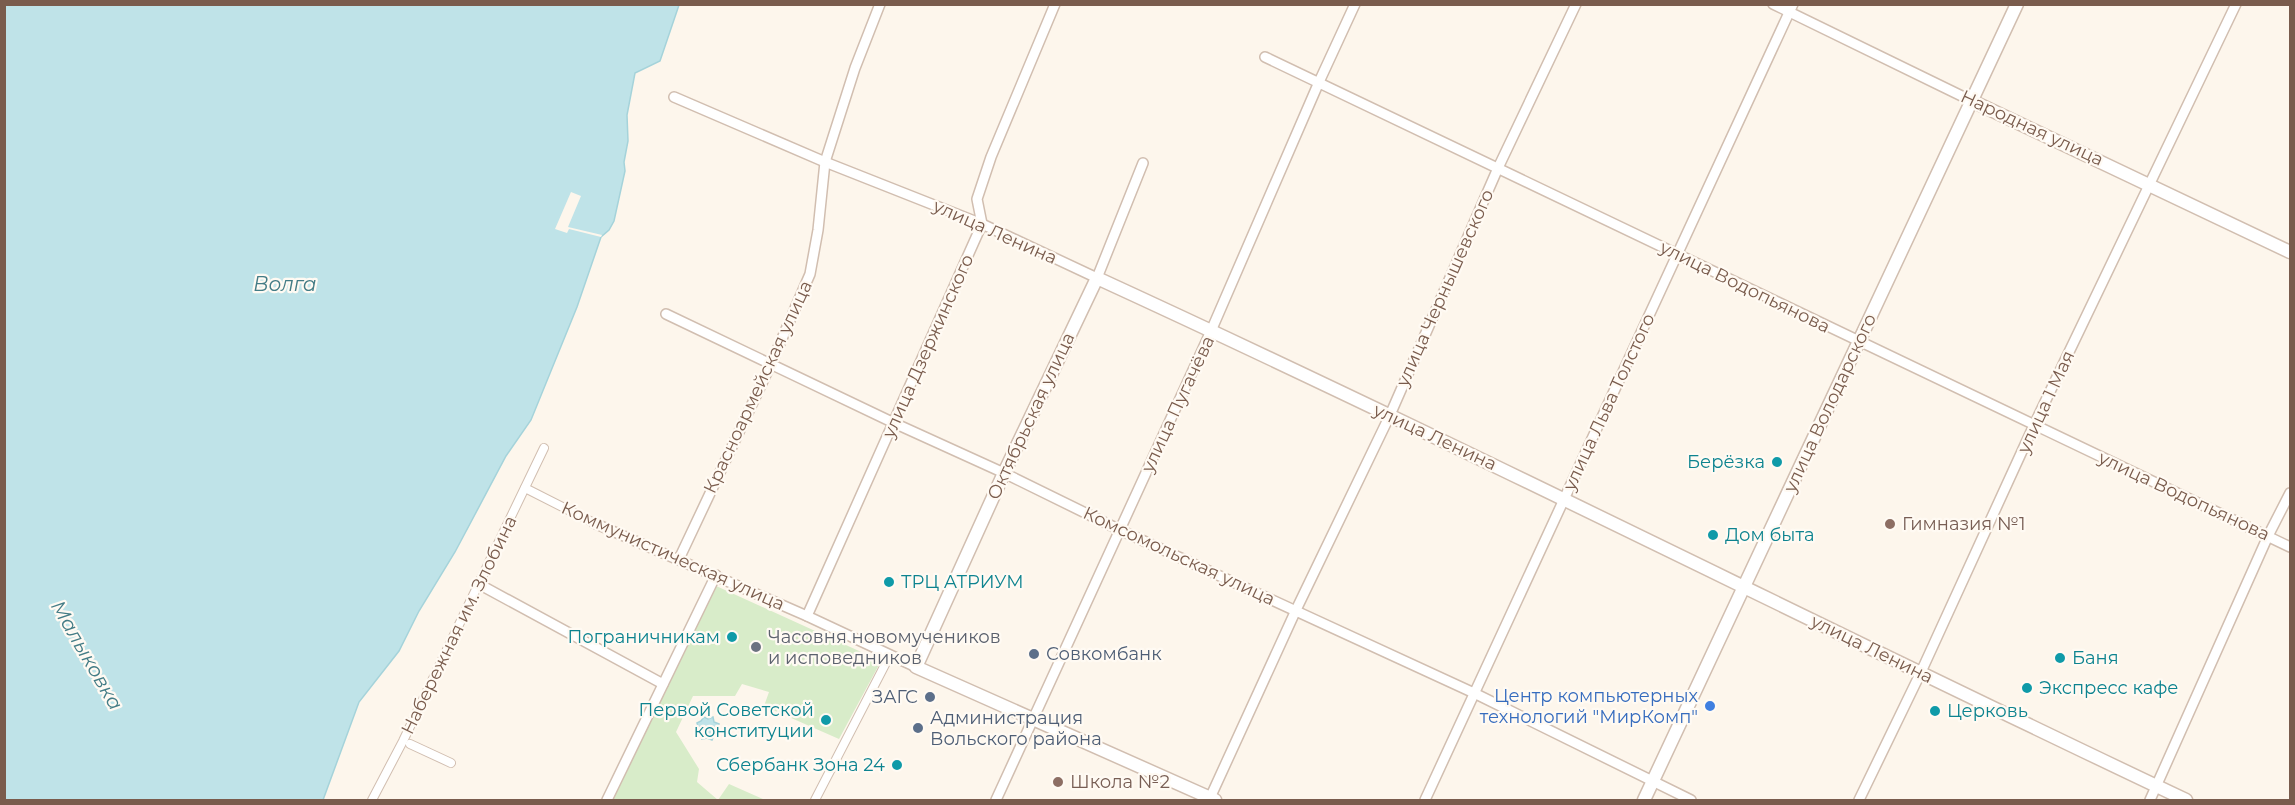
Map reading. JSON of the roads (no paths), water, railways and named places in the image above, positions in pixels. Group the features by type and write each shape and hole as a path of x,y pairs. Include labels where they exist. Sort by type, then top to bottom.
{"street":[{"name":"Красноармейская улица","path":"679,559 771,364 810,274 818,230 825,162 855,68 880,4"},
{"path":"982,224 977,199 991,157 1055,4"},
{"name":"улица Пугачёва","path":"996,801 1211,331 1355,4"},
{"name":"улица Чернышевского","path":"1211,800 1296,610 1390,415 1498,168 1576,4"},
{"name":"Народная улица","path":"1773,4 1791,9 1972,100 2290,252"},
{"name":"улица Володарского","path":"1644,801 2017,4"},
{"name":"улица 1 Мая","path":"1859,801 2034,425 2236,4"},
{"name":"улица Льва Толстого","path":"1425,801 1791,9"},
{"name":"улица Водопьянова","path":"1265,57 2290,547"},
{"name":"улица Ленина","path":"674,97 825,162 982,224 1564,498 2186,801"},
{"name":"Октябрьская улица","path":"916,668 1004,473 1097,278 1143,163"},
{"name":"улица Дзержинского","path":"807,616 982,224"},
{"name":"Комсомольская улица","path":"666,314 1120,530 1474,693 1691,801"},
{"name":"Набережная им. Злобина","path":"372,801 404,741 544,448"},
{"name":"Коммунистическая улица","path":"525,488 594,523 716,575 916,668 1211,800"},
{"path":"2150,801 2268,536 2290,493"},
{"path":"607,801 716,575"},
{"path":"486,588 663,684"},
{"path":"815,801 890,655"},
{"path":"410,744 451,763"}],"water":[{"name":"Волга","path":"5,5 679,5 660,61 635,73 627,115 628,141 624,162 625,171 614,221 601,237 577,307 531,420 506,456 399,651 359,702 323,800 5,800"},
{"path":"704,717 708,719 713,717 714,722 719,724 718,734 714,735 712,740 702,739 701,734 696,732 697,723"}],"place":[{"name":"Берёзка","path":"1777,462"},
{"name":"Гимназия №1","path":"1890,524"},
{"name":"Дом быта","path":"1713,535"},
{"name":"ТРЦ АТРИУМ","path":"889,582"},
{"name":"Пограничникам","path":"732,637"},
{"name":"Часовня новомучеников и исповедников","path":"756,647"},
{"name":"Совкомбанк","path":"1034,654"},
{"name":"Баня","path":"2060,658"},
{"name":"Экспресс кафе","path":"2027,688"},
{"name":"ЗАГС","path":"930,697"},
{"name":"Центр компьютерных технологий \"МирКомп\"","path":"1710,706"},
{"name":"Церковь","path":"1935,711"},
{"name":"Первой Советской конституции","path":"826,720"},
{"name":"Администрация Вольского района","path":"918,728"},
{"name":"Сбербанк Зона 24","path":"897,765"},
{"name":"Школа №2","path":"1058,782"}],"water label":[{"name":"Малыковка","path":"87,655"}]}
